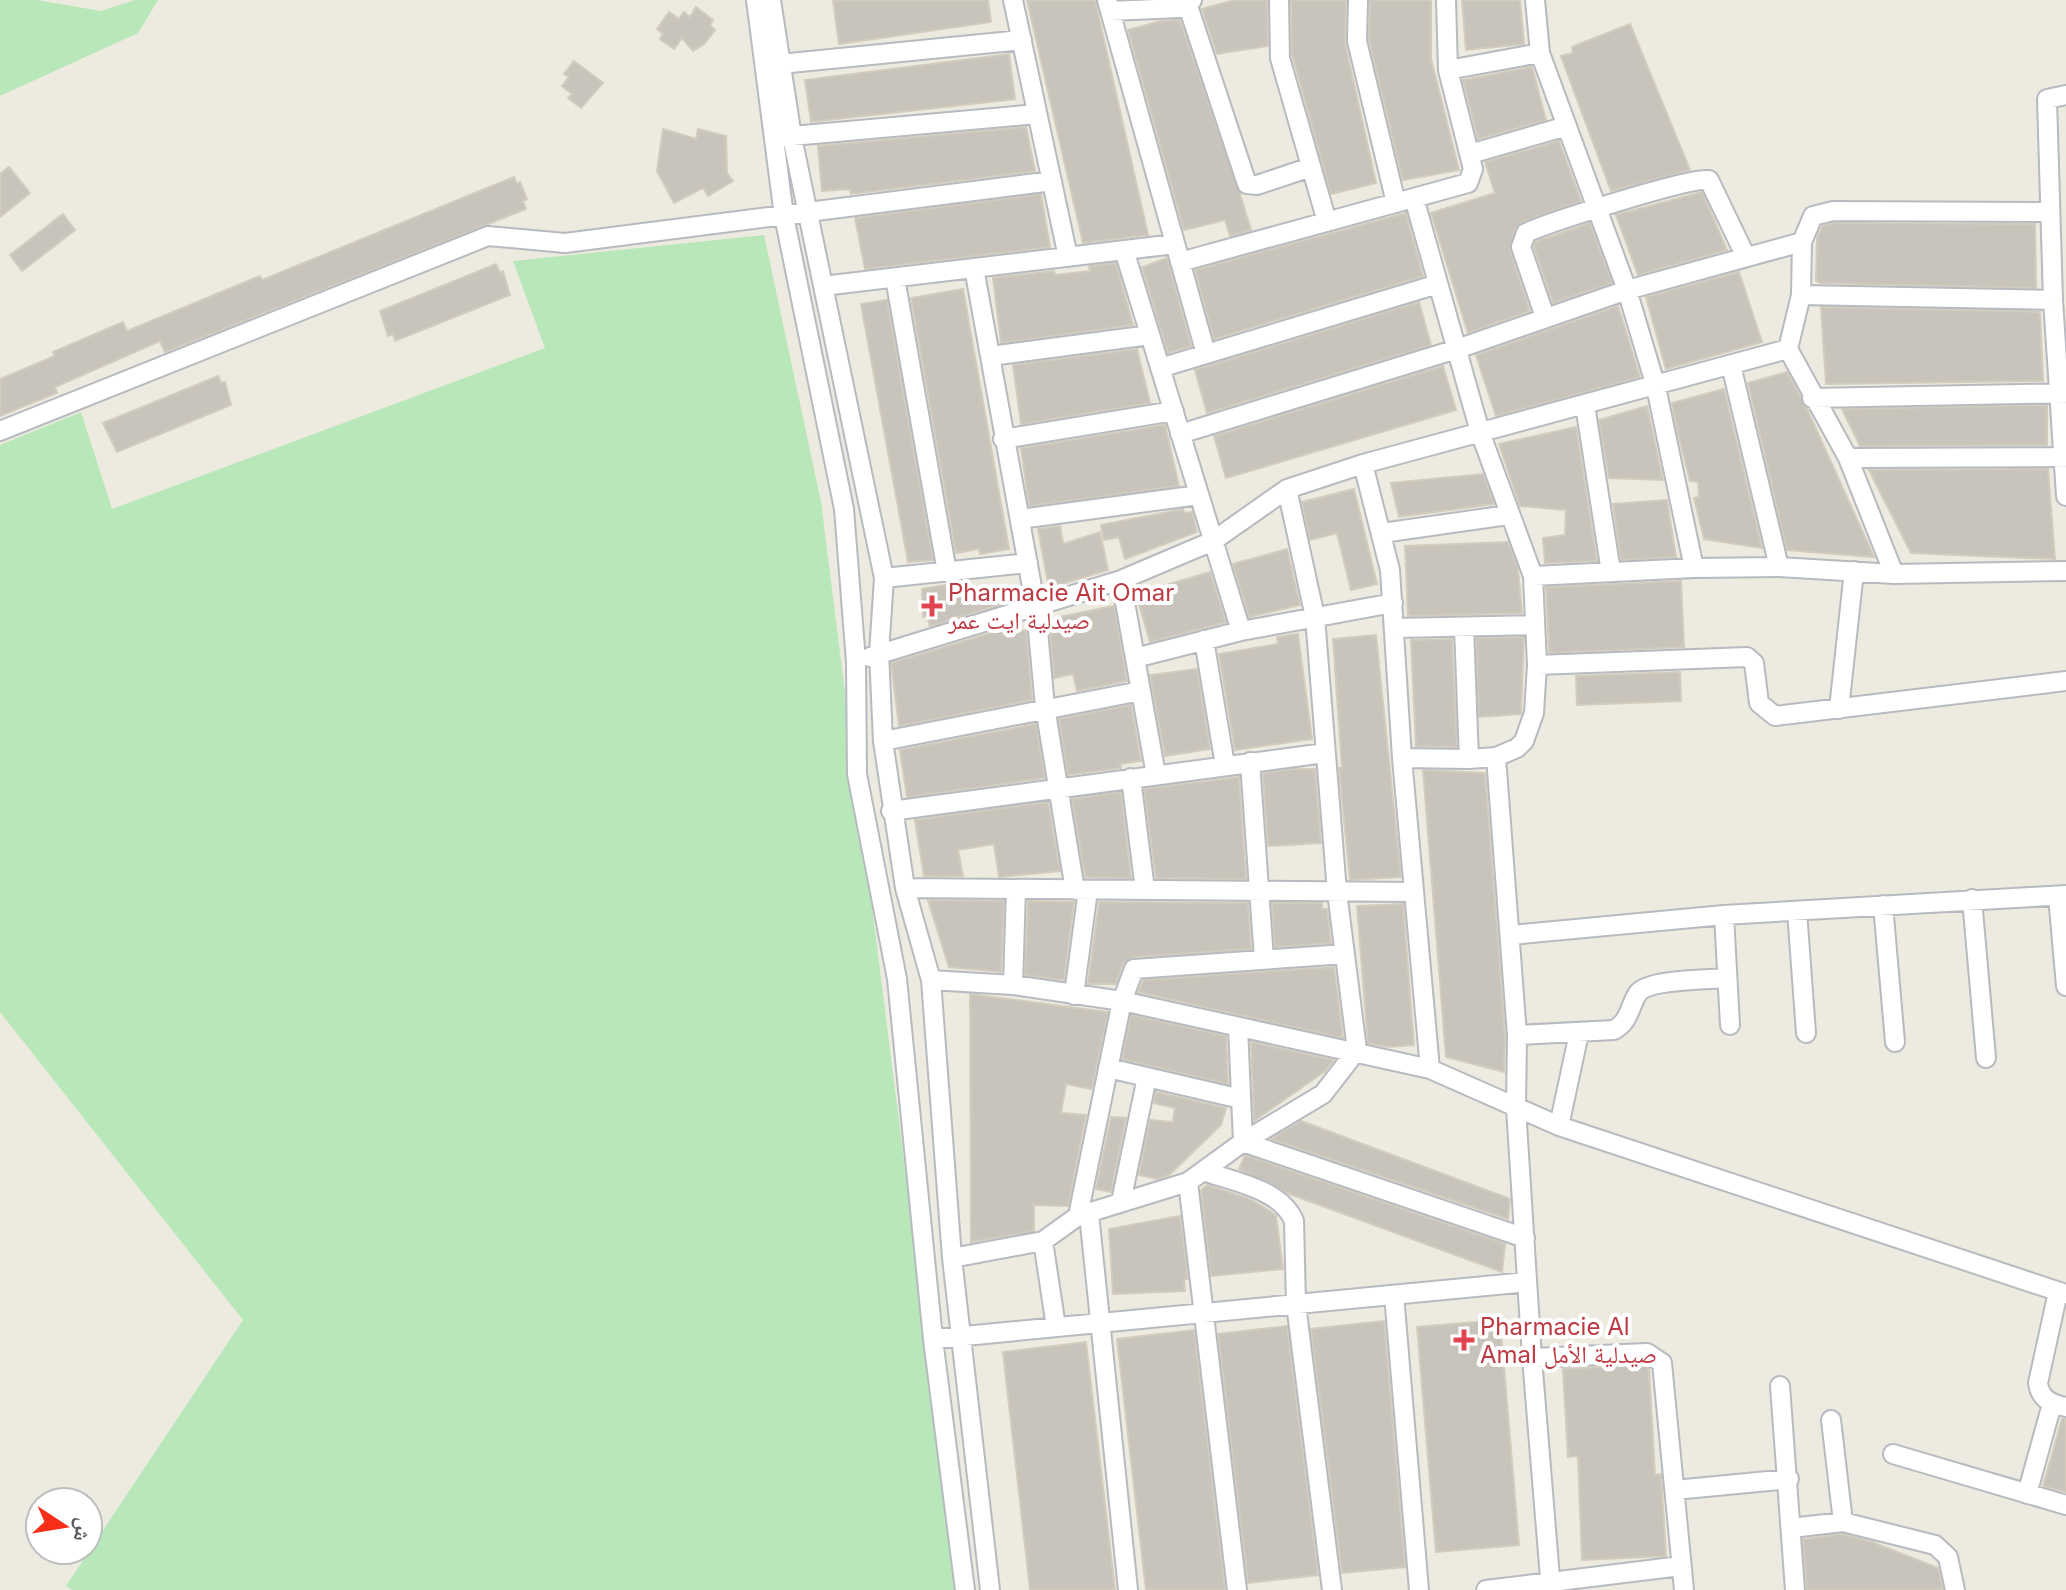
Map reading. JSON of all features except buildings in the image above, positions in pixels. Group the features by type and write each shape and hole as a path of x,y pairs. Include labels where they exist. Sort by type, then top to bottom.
{"street":[{"path":"756,0 772,65 784,137 809,213 884,578 879,653 883,741 891,811 905,888 931,980 959,1337 990,1590"},
{"path":"771,0 772,65"},
{"path":"1013,0 1068,257"},
{"path":"1279,0 1280,58 1327,222"},
{"path":"1358,0 1357,41 1396,203"},
{"path":"823,286 1124,250 1178,253 1327,222 1468,183 1473,169 1448,70 1446,0"},
{"path":"1535,0 1540,53 1627,290 1656,387 1694,568"},
{"path":"1206,354 1109,6 1190,3 1247,184 1257,185 1311,167"},
{"path":"772,65 1022,40"},
{"path":"1448,70 1540,53"},
{"path":"2066,95 2047,99 2053,300 2063,393 2066,496"},
{"path":"784,137 1037,114"},
{"path":"1470,154 1567,126"},
{"path":"784,137 784,216 844,509 856,662 857,774 897,979 933,1339 965,1590"},
{"path":"1545,317 1521,247 1522,239 1536,229 1703,178 1709,180 1745,255"},
{"path":"0,431 488,236 565,243 1052,181"},
{"path":"1402,758 1496,757 1517,748 1524,741 1534,713 1537,665 1533,576 1480,432 1414,198"},
{"path":"1894,574 1848,458 1812,398 1788,349 1801,295 1802,242 1813,216 1833,211 2049,212"},
{"path":"1180,434 1457,349 1627,290 1745,255 1802,242"},
{"path":"1124,250 1241,631"},
{"path":"974,268 1036,609 1045,707 1057,788 1082,890 1074,995"},
{"path":"895,278 947,572"},
{"path":"1160,368 1438,284"},
{"path":"1801,295 2053,300"},
{"path":"991,356 1150,335"},
{"path":"856,662 1036,609 1121,580 1213,541 1287,489 1363,464 1788,349"},
{"path":"1731,365 1779,567"},
{"path":"1812,398 2063,393"},
{"path":"1585,405 1611,572"},
{"path":"1003,439 1174,411"},
{"path":"1848,458 2065,457"},
{"path":"1363,464 1382,533 1396,628 1402,758 1430,1069"},
{"path":"952,1258 1043,1241 1083,1215 1196,1176 1243,1142 1323,1094 1357,1050 1337,892 1315,617 1287,489"},
{"path":"1020,519 1199,495"},
{"path":"1382,533 1508,515"},
{"path":"884,578 1028,563"},
{"path":"1533,576 1779,567 1894,574 2066,571"},
{"path":"1839,709 1854,571"},
{"path":"1121,580 1156,775"},
{"path":"1135,658 1241,631 1393,603"},
{"path":"1396,628 1535,625"},
{"path":"1464,627 1469,759"},
{"path":"1204,640 1225,765"},
{"path":"1537,665 1747,657 1754,663 1759,703 1767,713 1785,716 2066,681"},
{"path":"883,741 1045,707 1141,691"},
{"path":"891,811 1325,753"},
{"path":"1496,757 1511,935 1517,1035 1516,1108 1550,1586"},
{"path":"1250,762 1264,959"},
{"path":"1131,778 1145,890"},
{"path":"905,888 1414,892"},
{"path":"1013,985 1016,889"},
{"path":"1511,935 1724,915 2062,895 2066,986"},
{"path":"1972,899 1986,1058"},
{"path":"1883,905 1895,1042"},
{"path":"1797,911 1806,1033"},
{"path":"1724,915 1730,1025"},
{"path":"1128,1590 1100,1323 1083,1215 1122,1001 1135,969 1345,954"},
{"path":"1517,1035 1614,1030 1623,1025 1639,993 1653,984 1727,978"},
{"path":"931,980 1013,985 1122,1001 1357,1050 1430,1069 1559,1126 2062,1293 2038,1383 2039,1393 2059,1406 2027,1494"},
{"path":"1238,1027 1243,1142"},
{"path":"1559,1126 1579,1033"},
{"path":"1108,1068 1241,1099"},
{"path":"1121,1202 1147,1077"},
{"path":"1243,1142 1525,1238"},
{"path":"1196,1176 1266,1193 1290,1212 1294,1221 1296,1304 1332,1590"},
{"path":"1196,1176 1204,1313 1237,1590"},
{"path":"1043,1241 1056,1327"},
{"path":"933,1339 1527,1282"},
{"path":"1394,1295 1419,1590"},
{"path":"1532,1358 1621,1353 1657,1356 1665,1374 1684,1590"},
{"path":"1780,1386 1795,1590"},
{"path":"1831,1420 1843,1522"},
{"path":"1893,1454 2066,1505"},
{"path":"1675,1490 1789,1479"},
{"path":"1791,1528 1843,1522 1942,1550 1948,1557 1955,1590"},
{"path":"1486,1590 1550,1586 1681,1566"}],"green space":[{"path":"0,0 37,0 101,11 135,0 158,0 138,33 0,96"},
{"path":"764,235 821,502 920,1288 976,1590 73,1590 66,1586 79,1566 104,1566 104,1529 243,1320 0,1012 0,445 81,412 112,509 545,348 513,261"}],"place":[{"name":"Pharmacie Ait Omar صيدلية ايت عمر","path":"932,606"},
{"name":"Pharmacie Al Amal صيدلية الأمل","path":"1464,1340"}]}
